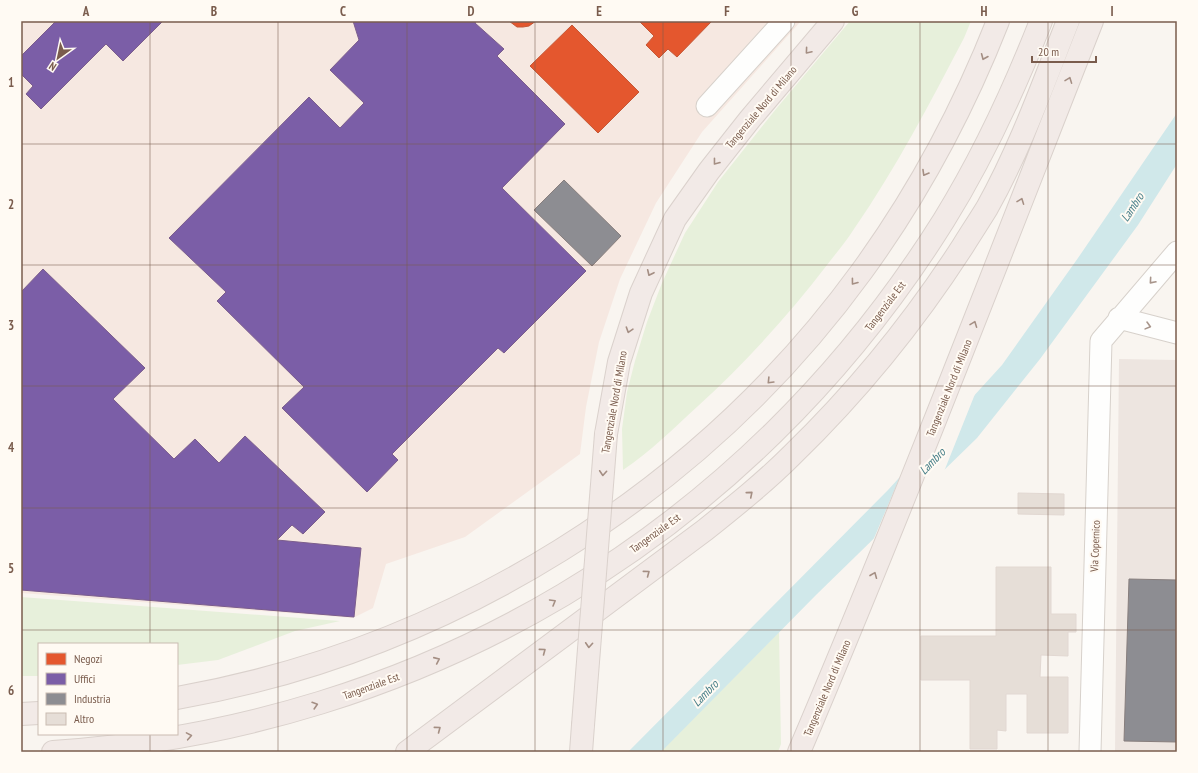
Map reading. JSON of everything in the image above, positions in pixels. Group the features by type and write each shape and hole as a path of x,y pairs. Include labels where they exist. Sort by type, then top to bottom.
{"highway":[{"name":"Tangenziale Nord di Milano","path":"581,752 606,434 618,362 641,293 675,219 709,171 750,119 833,21"},
{"path":"178,698 252,681 329,659 391,636 464,604 516,577 566,547 615,515 684,461 728,422 779,371 818,327 863,270 896,222 941,146 976,75 998,21"},
{"name":"Tangenziale Est","path":"53,752 113,747 195,735 284,714 370,687 427,665 509,626 588,581 662,529 733,472 798,409 858,341 895,293 945,218 976,166 1009,98 1041,21"},
{"path":"407,752 705,530 753,491 791,456 859,385 891,347 923,304 950,266 986,208 1012,158 1068,21"},
{"name":"Tangenziale Nord di Milano","path":"799,752 859,611 956,370 1092,21"},
{"path":"21,714 38,713"}],"lane":[{"path":"707,106 784,21"},
{"path":"1177,252 1119,318 1177,333"},
{"name":"Via Copernico","path":"1090,752 1101,341 1119,318"}],"shaded area":[{"path":"21,21 801,21 702,132 656,203 620,279 599,342 586,407 580,454 465,537 386,564 373,608 353,618 21,593"},
{"path":"1119,359 1177,360 1177,752 1115,752"}],"green space":[{"path":"850,21 971,21 964,38 912,135 884,183 851,234 797,302 749,356 671,431 643,456 623,470 622,429 627,392 635,361 647,322 662,283 685,233 718,182 776,109"},
{"path":"21,597 340,621 295,631 218,660 178,665 178,643 38,643 38,676 21,676"},
{"path":"779,632 781,744 778,752 660,752"}],"water":[{"name":"Lambro","path":"1177,113 1177,164 1138,225 1040,359 977,438 816,595 661,752 628,752 888,490 1002,365 1078,258"}],"pier":[{"path":"977,389 943,474 872,543 902,472"}],"building: Negozi":[{"path":"509,21 536,21 529,26 517,27"},
{"path":"639,21 712,21 677,57 668,49 659,58 646,45 654,36"},
{"path":"572,25 639,92 598,133 530,66"}],"building: Uffici":[{"path":"56,21 163,21 123,61 106,44 41,109 26,94 33,86 21,74 21,56"},
{"path":"353,21 476,21 475,23 504,49 497,56 565,124 502,188 586,271 504,353 498,348 392,454 398,460 367,492 282,408 304,387 217,301 226,292 169,238 309,97 340,128 364,103 330,70 359,40"},
{"path":"43,269 145,368 113,399 174,459 195,439 219,463 245,436 325,512 303,534 292,525 277,540 361,548 354,617 21,590 21,292"}],"building: Industria":[{"path":"564,180 621,236 592,266 534,210"},
{"path":"1129,579 1177,580 1177,742 1124,741"}],"building: Altro":[{"path":"1018,493 1064,494 1064,515 1018,514"},
{"path":"996,567 1051,567 1051,614 1076,614 1076,632 1068,632 1068,656 1041,655 1040,677 1068,677 1068,733 1027,733 1027,694 1006,694 1006,731 997,730 997,749 970,749 970,680 921,680 921,636 996,636"}]}
